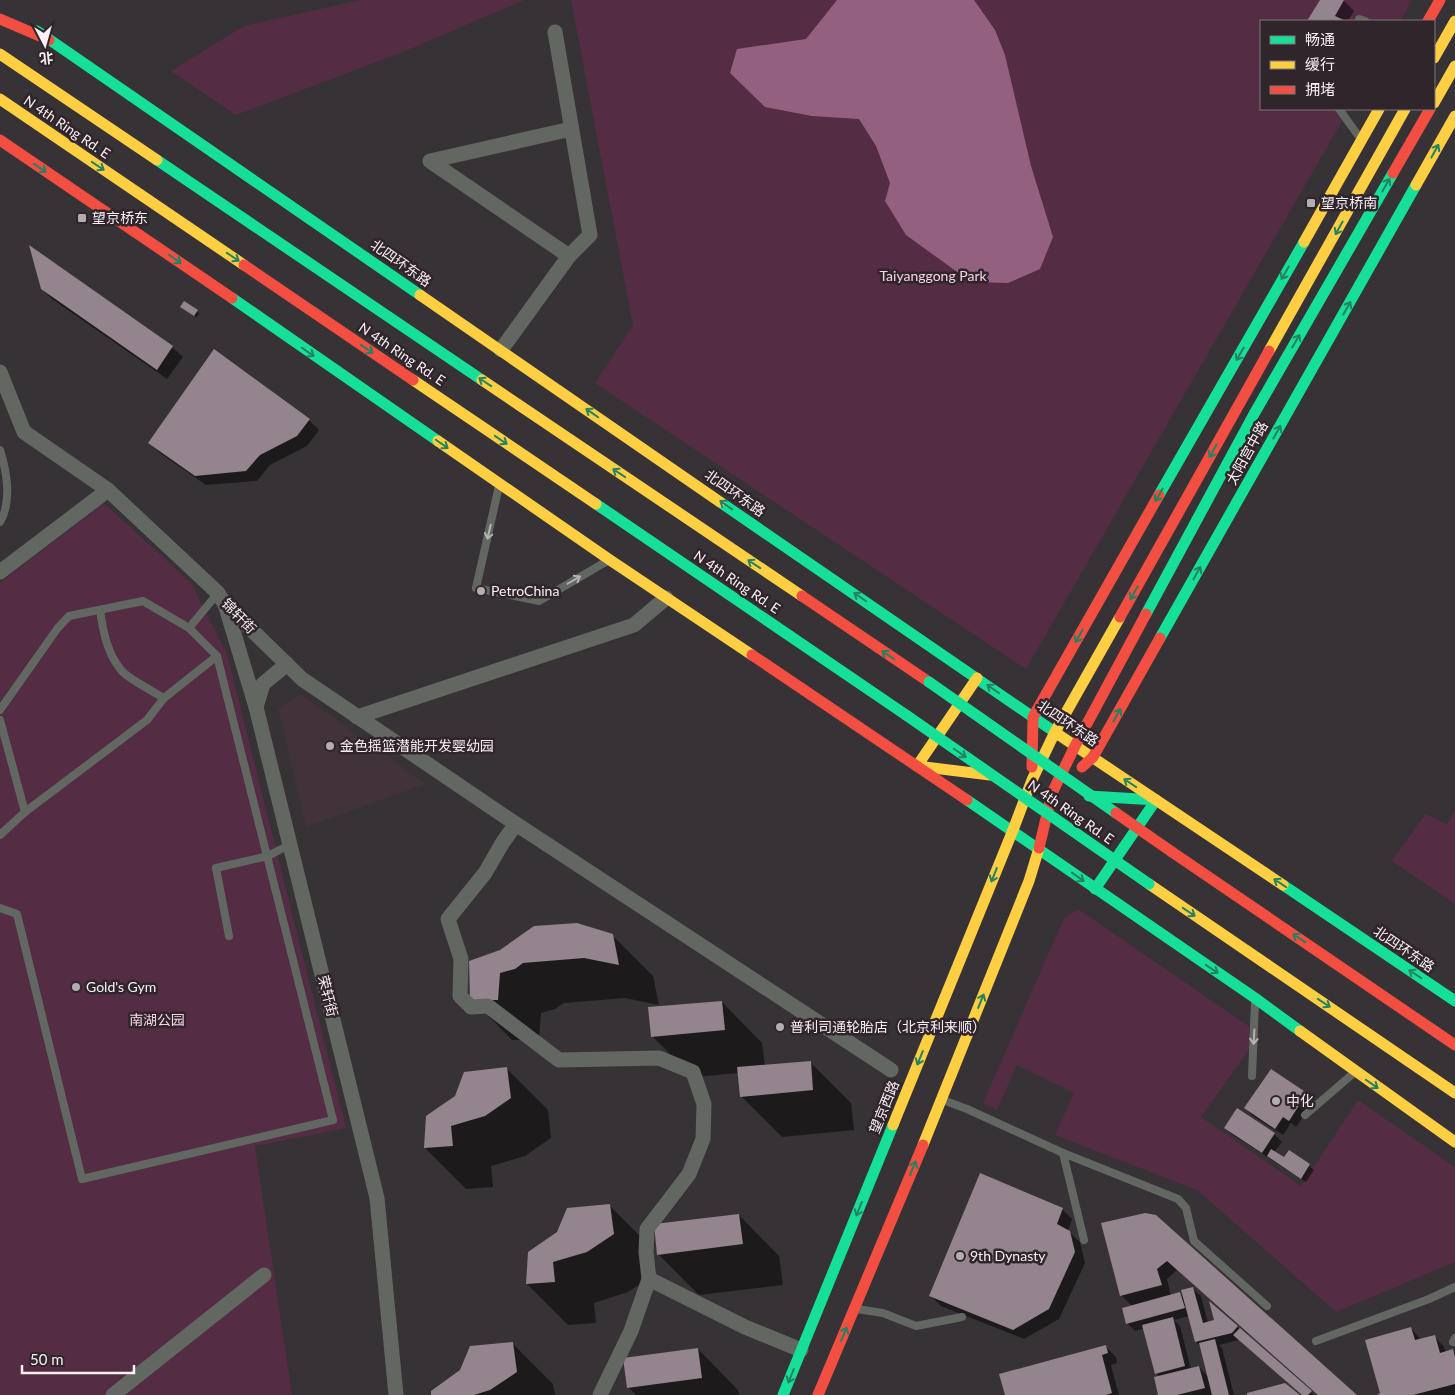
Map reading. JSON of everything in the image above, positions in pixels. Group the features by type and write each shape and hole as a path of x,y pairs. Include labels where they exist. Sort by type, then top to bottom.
{"main road":[{"path":"1429,20 1440,0"},
{"path":"1435,27 1455,10"},
{"name":"北四环东路","path":"4,15 50,40 1075,746 1455,1001"},
{"path":"1435,56 1455,21"},
{"name":"N 4th Ring Rd. E","path":"0,54 929,682 1172,852 1455,1045"},
{"path":"1435,101 1455,66"},
{"name":"N 4th Ring Rd. E","path":"0,99 906,715 1455,1093"},
{"path":"818,1395 942,1099 1029,882 1039,848 1034,784 1034,717 1378,110"},
{"path":"1034,784 1056,732 1405,110"},
{"name":"太阳宫中路","path":"1034,784 1075,746 1254,414 1429,110"},
{"name":"太阳宫中路","path":"1034,784 1093,757 1455,116"},
{"path":"0,140 610,560 1039,848 1095,889 1256,998 1455,1142"},
{"path":"1254,378 1264,311"},
{"path":"1295,376 1322,351"},
{"path":"1254,414 1282,388"},
{"path":"917,766 977,678"},
{"path":"917,766 1156,800 1095,889"},
{"name":"望京西路","path":"783,1395 1012,830 1034,784"}],"street":[{"path":"500,350 569,256 590,234 555,32"},
{"path":"569,256 430,161 571,129"},
{"name":"锦轩街","path":"0,372 24,432 108,490 302,679 516,824 891,1070"},
{"path":"0,572 108,490"},
{"name":"荣轩街","path":"221,598 256,707 378,1198 396,1395"},
{"path":"357,717 634,624 666,598"},
{"path":"256,707 263,684 287,664"},
{"path":"516,824 485,873 448,919 460,959 460,996 471,1007 488,1006 559,1060 660,1058 693,1072 704,1104 703,1139 689,1174 647,1229 646,1252 650,1280 631,1331 600,1395"},
{"path":"113,1395 264,1275"},
{"path":"650,1280 745,1327 801,1350"}],"lane":[{"path":"1340,110 1361,140"},
{"path":"0,450 8,490 5,514 0,522"},
{"path":"499,484 476,588 538,601 610,560"},
{"path":"189,628 221,598"},
{"path":"0,710 69,616 144,602 189,628 217,656 333,1120 82,1179 16,914 0,908"},
{"path":"100,610 107,642 121,671 164,698"},
{"path":"0,835 25,812 147,720 164,698 217,656"},
{"path":"0,720 25,812"},
{"path":"229,936 216,868 268,856 290,844"},
{"path":"1252,1076 1256,998"},
{"path":"1305,1115 1356,1072"},
{"path":"942,1099 967,1108 1063,1153 1178,1199 1186,1208 1194,1241 1267,1306"},
{"path":"1063,1153 1084,1240"},
{"path":"1316,1341 1429,1299 1455,1287"},
{"path":"855,1308 883,1313 916,1326 962,1317"}],"shaded area":[{"path":"837,0 974,0 995,30 1005,55 1031,166 1053,237 1040,269 1008,283 971,282 906,235 885,201 890,183 876,146 859,119 812,116 765,107 730,73 737,49 806,39"},
{"name":"金色摇篮潜能开发婴幼园","path":"301,694 426,784 306,827 278,708"}],"green space":[{"path":"360,0 524,0 403,52 236,115 171,71 244,26"},
{"name":"Taiyanggong Park","path":"571,0 1412,0 1401,20 1260,20 1260,110 1348,110 1026,669 595,383 633,325"},
{"name":"南湖公园","path":"104,503 191,583 227,654 346,1128 255,1146 292,1395 0,1395 0,583"},
{"path":"1455,811 1455,904 1392,861 1425,814 1447,824"},
{"path":"1078,909 1260,1034 1201,1117 1301,1186 1358,1100 1455,1167 1455,1262 1336,1312 1197,1190 1055,1135 1074,1093 1017,1065 997,1110 983,1103 1064,918"}],"building":[{"path":"1320,0 1344,0 1335,16 1344,20 1308,20"},
{"path":"29,245 173,346 157,370 41,289"},
{"path":"184,301 198,310 194,316 180,307"},
{"path":"214,349 310,419 297,436 260,455 246,471 195,476 148,443"},
{"path":"577,923 613,934 619,965 584,958 523,963 515,969 500,973 498,1000 470,1000 469,961 500,950 534,926"},
{"path":"722,1001 725,1030 651,1037 648,1007"},
{"path":"811,1061 813,1090 740,1097 737,1067"},
{"path":"507,1067 511,1098 485,1116 451,1126 453,1146 424,1148 426,1116 455,1096 464,1072"},
{"name":"中化","path":"1271,1069 1307,1093 1289,1121 1283,1117 1275,1129 1244,1108"},
{"path":"1237,1108 1275,1133 1262,1153 1224,1128"},
{"path":"1271,1149 1284,1157 1289,1150 1310,1164 1301,1179 1267,1156"},
{"path":"980,1173 1063,1208 1057,1224 1070,1231 1075,1252 1049,1309 1013,1330 929,1296"},
{"path":"610,1204 614,1234 587,1252 553,1262 555,1282 526,1284 528,1252 557,1232 567,1208"},
{"path":"1145,1213 1156,1215 1357,1395 1318,1395 1167,1261 1157,1269 1162,1285 1120,1296 1101,1223"},
{"path":"739,1214 743,1244 657,1255 654,1224"},
{"path":"1193,1287 1203,1323 1214,1320 1209,1301 1238,1326 1232,1333 1195,1342 1181,1290"},
{"path":"1180,1292 1185,1308 1126,1324 1122,1308"},
{"path":"1173,1317 1185,1366 1155,1374 1142,1325"},
{"path":"1411,1327 1415,1340 1435,1335 1440,1353 1453,1349 1455,1357 1455,1384 1413,1395 1377,1395 1380,1393 1365,1340"},
{"path":"1240,1328 1312,1391 1308,1395 1302,1395 1233,1335"},
{"path":"1215,1339 1229,1395 1212,1395 1199,1343"},
{"path":"513,1342 517,1372 490,1390 474,1395 431,1395 431,1391 460,1370 470,1346"},
{"path":"1106,1345 1108,1353 1102,1355 1112,1393 1106,1395 1005,1395 999,1374"},
{"path":"698,1348 702,1378 627,1388 623,1358"},
{"path":"1199,1366 1205,1388 1177,1395 1158,1395 1154,1377"},
{"path":"1285,1383 1300,1395 1247,1395 1247,1393"}],"traffic: fast":[{"path":"37,31 420,295"},
{"path":"157,160 482,380"},
{"path":"1146,614 1254,414 1393,173"},
{"path":"1160,638 1416,185"},
{"path":"1159,495 1304,242"},
{"path":"232,298 438,441"},
{"path":"720,502 1059,735"},
{"path":"596,504 906,715"},
{"path":"929,682 1116,813"},
{"path":"906,715 1149,884"},
{"path":"1089,796 1156,800"},
{"path":"967,800 1300,1031"},
{"path":"1095,889 1156,800"},
{"path":"1283,885 1455,1001"},
{"path":"783,1395 893,1125"}],"traffic: slow":[{"path":"1435,56 1455,21"},
{"path":"0,54 157,160"},
{"path":"1435,101 1455,66"},
{"path":"0,99 244,265"},
{"path":"1304,242 1378,110"},
{"path":"1269,351 1404,110"},
{"path":"1416,185 1455,116"},
{"path":"420,295 720,502"},
{"path":"413,380 596,504"},
{"path":"482,380 802,596"},
{"path":"438,441 752,655"},
{"path":"1013,830 1032,780 1055,732 1120,617"},
{"path":"977,678 917,766 990,775"},
{"path":"1059,735 1283,885"},
{"path":"893,1125 1013,830"},
{"path":"923,1145 1029,881 1039,848"},
{"path":"1149,884 1455,1093"},
{"path":"1300,1031 1455,1142"}],"traffic: jam":[{"path":"1429,20 1440,0"},
{"path":"0,19 49,40"},
{"path":"1393,173 1429,110"},
{"path":"0,140 232,298"},
{"path":"244,265 413,380"},
{"path":"1120,617 1269,351"},
{"path":"1032,767 1033,717 1159,495"},
{"path":"802,596 929,682"},
{"path":"1039,848 1052,793 1146,614"},
{"path":"1082,767 1093,757 1160,638"},
{"path":"752,655 967,800"},
{"path":"1116,813 1172,852"},
{"path":"1172,852 1455,1045"},
{"path":"818,1395 923,1145"}],"place":[{"name":"望京桥南","path":"1311,203"},
{"name":"望京桥东","path":"82,218"},
{"name":"PetroChina","path":"481,591"},
{"name":"金色摇篮潜能开发婴幼园","path":"330,746"},
{"name":"Gold's Gym","path":"76,987"},
{"name":"普利司通轮胎店（北京利来顺）","path":"780,1027"},
{"name":"中化","path":"1276,1101"},
{"name":"9th Dynasty","path":"960,1256"}]}
